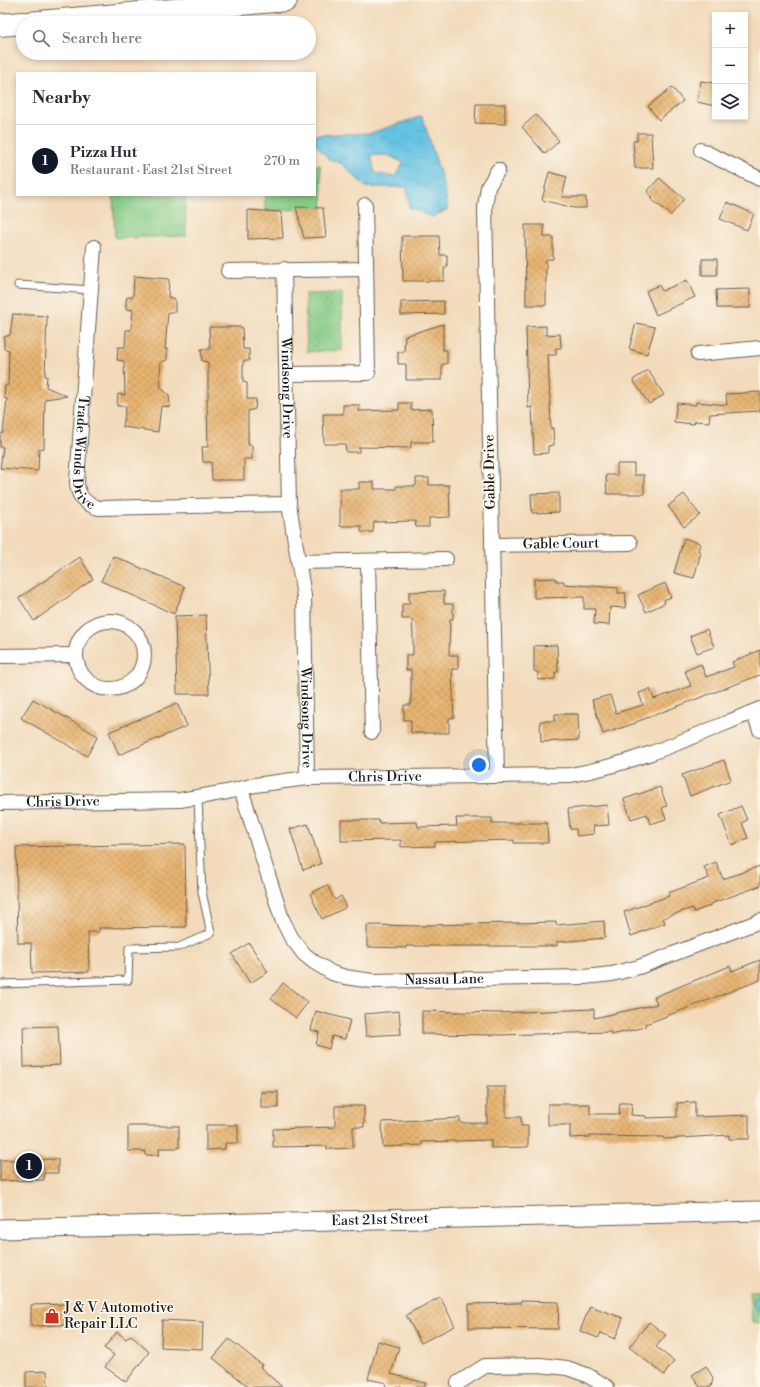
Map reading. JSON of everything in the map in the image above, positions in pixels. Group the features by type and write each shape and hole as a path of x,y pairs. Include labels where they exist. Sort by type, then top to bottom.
{"highway":[{"path":"107,16 286,0"},
{"path":"0,26 16,24"}],"main road":[{"name":"East 21st Street","path":"0,1229 760,1212"}],"street":[{"path":"701,150 760,179"},
{"name":"Gable Drive","path":"497,776 485,206 488,187 498,170"},
{"path":"287,374 368,373 365,205"},
{"name":"Trade Winds Drive","path":"94,247 77,481 78,490 84,500 90,506 99,508 289,504"},
{"name":"Windsong Drive","path":"284,269 289,504 299,562 304,606 307,778"},
{"path":"228,271 366,269"},
{"path":"698,354 760,348"},
{"name":"Gable Court","path":"492,545 630,543"},
{"path":"299,562 446,559"},
{"path":"368,561 372,732"},
{"path":"109,621 124,624 136,632 142,641 145,656 140,672 134,680 125,686 110,689 94,685 86,679 78,665 76,655 78,644 86,632 94,625 109,621"},
{"path":"0,656 76,655"},
{"path":"757,711 760,730"},
{"name":"Chris Drive","path":"0,802 180,800 198,798 256,785 307,778 570,775 610,768 640,758 757,711"},
{"name":"Nassau Lane","path":"242,789 285,926 304,954 332,973 345,977 372,980 598,976 639,967 760,921"},
{"path":"458,1383 485,1366 540,1365 567,1368 587,1375 607,1387"}],"lane":[{"path":"18,286 92,290"},
{"path":"0,984 128,980 129,948 179,947 211,933 202,892 198,798"}],"green space":[{"path":"316,165 320,165 323,208 265,211 265,196 316,196"},
{"path":"113,196 185,196 186,236 115,238"},
{"path":"342,293 342,350 307,352 305,294"},
{"path":"749,1291 760,1291 760,1323 752,1323"}],"water":[{"path":"422,116 443,183 448,209 432,217 409,207 407,187 366,187 341,163 329,159 316,145 316,135 371,133","holes":["371,155 388,155 404,163 394,177 375,173"]},
{"path":"760,1295 760,1312 755,1308 754,1300"}],"building":[{"path":"701,81 712,83 712,105 697,102"},
{"path":"672,87 683,101 659,120 648,106"},
{"path":"476,104 505,104 505,124 475,123"},
{"path":"536,115 559,141 545,154 522,127"},
{"path":"637,133 651,133 653,168 635,168 633,141 637,141"},
{"path":"549,172 567,177 562,197 586,197 586,208 574,208 542,200"},
{"path":"659,178 684,199 671,215 651,199 653,197 647,192"},
{"path":"727,202 754,214 747,230 720,219"},
{"path":"296,207 323,208 326,237 304,238"},
{"path":"248,210 281,212 283,238 248,239"},
{"path":"525,225 544,225 544,237 553,237 553,259 546,259 546,305 526,305"},
{"path":"402,236 439,236 440,255 447,255 447,268 444,268 444,281 403,281"},
{"path":"702,259 717,259 717,275 702,275"},
{"path":"134,276 169,279 168,297 175,299 175,312 168,312 165,349 167,349 167,360 161,362 160,376 161,388 169,395 170,407 161,406 158,432 123,427 126,406 117,406 118,394 125,395 124,361 117,360 118,347 125,347 126,330 131,330 133,310 126,309 126,302 127,297 133,297"},
{"path":"687,280 695,297 656,315 646,291 659,285 662,291"},
{"path":"750,289 750,308 717,308 716,290"},
{"path":"444,301 444,314 401,315 401,302"},
{"path":"13,314 47,316 46,387 67,396 45,399 44,448 39,449 38,471 0,468 3,447 0,447 0,434 3,433 7,399 4,398 5,386 8,385 9,350 4,349 4,337 10,335"},
{"path":"636,323 655,327 647,354 629,349"},
{"path":"443,324 443,350 447,350 447,364 442,364 442,380 406,380 406,364 398,364 398,352 404,352 405,336"},
{"path":"546,326 546,335 560,334 561,348 556,348 556,355 548,355 551,429 553,428 554,445 548,446 548,453 534,454 532,407 528,408 526,327"},
{"path":"209,327 242,327 243,349 249,349 249,361 243,361 243,382 247,383 247,399 256,399 255,409 248,411 248,445 252,445 252,459 244,459 244,480 212,480 211,462 203,462 202,447 208,447 208,362 202,361 201,349 210,349"},
{"path":"648,370 664,395 649,404 633,380"},
{"path":"760,392 760,411 710,414 709,422 695,421 694,424 674,422 677,403 696,405 696,402 727,405 726,394"},
{"path":"399,403 411,403 411,410 432,409 433,442 411,442 411,448 359,447 359,452 346,452 345,444 324,444 323,414 343,414 343,405 359,405 359,411 399,410"},
{"path":"617,464 634,464 634,475 644,475 644,494 607,494 606,475 617,475"},
{"path":"416,478 429,478 429,485 449,485 450,517 429,518 429,527 416,527 415,521 374,522 373,532 361,532 361,526 340,526 340,489 359,489 359,482 374,482 374,489 396,489 396,486 416,486"},
{"path":"559,493 559,512 532,513 531,494"},
{"path":"684,494 700,515 684,527 668,506"},
{"path":"684,538 700,543 698,551 701,552 694,578 674,573"},
{"path":"113,556 185,587 174,614 101,581"},
{"path":"80,557 93,579 34,621 19,598"},
{"path":"556,578 556,581 564,581 564,584 618,588 618,593 626,593 625,608 610,607 609,625 594,624 595,609 584,609 584,597 534,598 534,579"},
{"path":"665,583 671,597 664,600 665,603 646,612 638,595"},
{"path":"444,591 444,604 453,604 453,619 450,619 449,655 458,655 458,669 452,669 454,718 449,718 449,733 411,733 411,720 404,720 404,705 411,705 411,670 406,670 406,655 413,655 412,619 402,619 402,604 409,604 409,592"},
{"path":"206,615 209,694 177,694 175,616"},
{"path":"707,629 714,647 697,653 690,636"},
{"path":"557,645 558,672 555,672 555,679 538,680 538,672 534,671 534,646"},
{"path":"760,650 760,675 636,723 603,734 592,700 610,695 616,713 643,705 639,693 650,689 654,699 691,686 685,671 701,664 706,677 734,667 732,662"},
{"path":"33,699 98,736 87,756 21,718"},
{"path":"177,703 187,726 119,755 109,732"},
{"path":"555,714 578,714 579,740 541,742 540,721 555,721"},
{"path":"724,760 731,780 690,796 682,775"},
{"path":"660,787 667,806 662,808 666,819 650,824 647,814 631,819 624,799"},
{"path":"607,805 609,825 593,826 594,834 577,836 576,829 570,829 568,809"},
{"path":"741,806 747,820 742,823 748,838 732,845 720,815"},
{"path":"456,818 492,818 492,823 547,823 548,843 514,843 514,840 435,842 435,846 401,847 401,840 341,841 341,820 379,820 379,823 417,822 418,827 457,826"},
{"path":"308,824 321,864 303,870 290,829"},
{"path":"185,844 186,927 99,928 99,932 88,932 89,972 32,973 31,943 18,943 16,847"},
{"path":"716,862 723,879 760,866 760,886 710,904 710,906 694,912 692,908 663,918 665,923 631,936 624,912 669,896 668,893 709,878 704,867"},
{"path":"327,885 335,900 341,896 345,903 345,908 322,919 310,894"},
{"path":"604,921 605,938 557,942 557,946 406,946 406,948 367,947 367,925 426,926 556,922 556,925"},
{"path":"249,943 268,972 250,983 232,954"},
{"path":"760,960 760,980 646,1024 646,1027 611,1035 611,1032 497,1035 422,1034 422,1011 497,1013 594,1009 594,1018 657,1004 654,997 730,966 732,971"},
{"path":"283,983 308,1002 296,1018 271,999"},
{"path":"316,1011 350,1020 345,1039 332,1036 329,1049 316,1045 319,1032 311,1030"},
{"path":"399,1011 401,1034 366,1036 364,1014"},
{"path":"58,1026 60,1065 24,1067 23,1027"},
{"path":"487,1087 506,1087 506,1117 521,1117 521,1126 528,1126 528,1147 491,1148 491,1140 422,1142 422,1145 383,1147 382,1122 460,1118 460,1123 487,1123"},
{"path":"261,1092 278,1092 278,1108 261,1108"},
{"path":"695,1102 695,1117 749,1115 749,1139 729,1139 729,1135 664,1139 663,1137 590,1136 570,1138 570,1125 548,1125 548,1104 590,1104 590,1114 619,1114 620,1103 632,1103 631,1115 646,1116 646,1118 677,1117 677,1103"},
{"path":"335,1106 364,1106 364,1127 353,1127 353,1148 327,1149 327,1146 273,1147 273,1129 335,1127"},
{"path":"206,1125 238,1125 238,1143 225,1143 225,1149 206,1150"},
{"path":"128,1126 179,1126 179,1148 159,1148 159,1155 145,1155 145,1151 128,1151"},
{"path":"58,1159 58,1173 44,1173 44,1180 0,1181 0,1160"},
{"path":"440,1297 455,1326 421,1343 406,1315"},
{"path":"521,1301 559,1302 558,1329 469,1328 469,1304 521,1303"},
{"path":"67,1304 69,1325 31,1326 31,1305"},
{"path":"590,1306 623,1318 615,1339 601,1333 598,1338 580,1331"},
{"path":"162,1320 203,1322 202,1349 161,1347"},
{"path":"649,1322 666,1335 656,1347 674,1361 664,1375 629,1347"},
{"path":"117,1332 126,1339 131,1335 149,1352 126,1382 105,1367 114,1355 104,1348"},
{"path":"229,1339 262,1365 260,1367 282,1387 249,1387 213,1358"},
{"path":"378,1341 399,1347 391,1374 425,1383 425,1387 385,1387 386,1383 368,1379"},
{"path":"706,1366 713,1378 711,1387 700,1387 692,1375"},
{"path":"47,1371 48,1387 26,1387 26,1372"}],"place":[{"name":"Pizza Hut","path":"29,1166"},
{"name":"J & V Automotive Repair LLC","path":"52,1316"}]}
